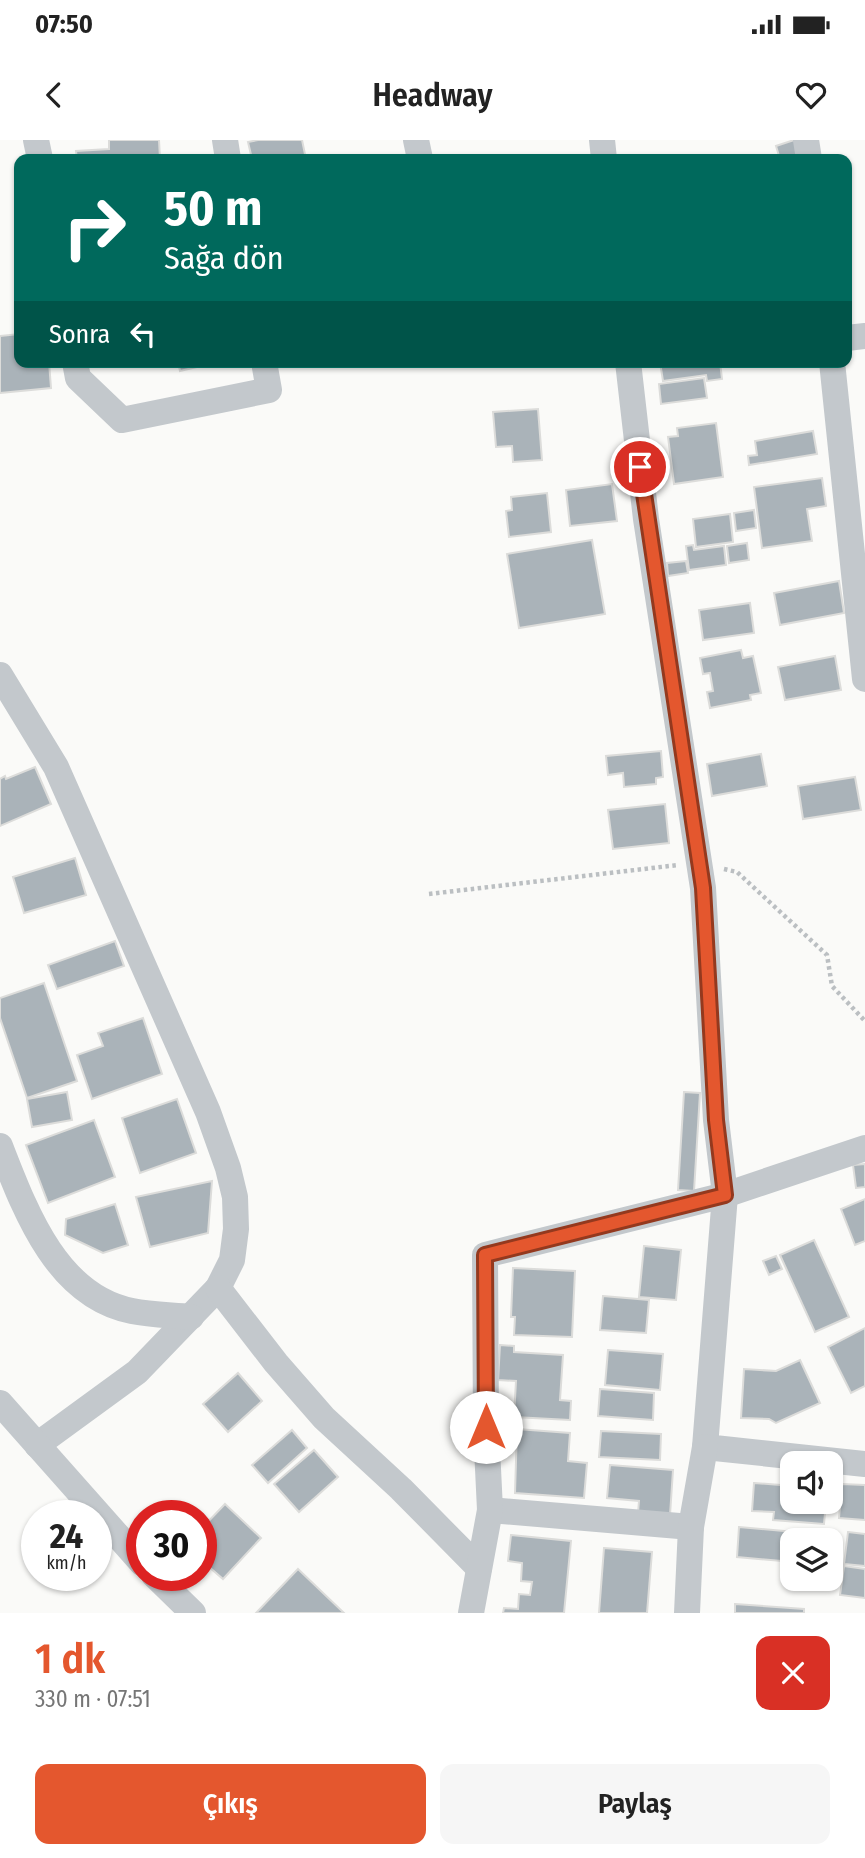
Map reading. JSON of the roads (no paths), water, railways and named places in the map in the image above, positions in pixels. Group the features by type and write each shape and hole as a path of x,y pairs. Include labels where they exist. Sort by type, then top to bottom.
{"street":[{"path":"76,368 78,378 122,420 269,390 265,368"},
{"path":"629,368 646,519 703,888 716,1120 725,1195 705,1447 691,1527 687,1613"},
{"path":"833,368 865,679"},
{"path":"0,675 56,767 208,1112 228,1168 235,1197 236,1229 232,1260 218,1289 137,1372 37,1445"},
{"path":"0,1146 47,1249 74,1280 102,1299 130,1311 191,1317"},
{"path":"471,1613 490,1510 486,1427 485,1255 725,1195 865,1148"},
{"path":"218,1289 324,1419 401,1489 480,1568"},
{"path":"0,1403 126,1545"},
{"path":"843,1455 865,1443"},
{"path":"705,1447 780,1455"},
{"path":"843,1461 865,1464"},
{"path":"490,1510 691,1527"},
{"path":"170,1591 193,1613"}]}
